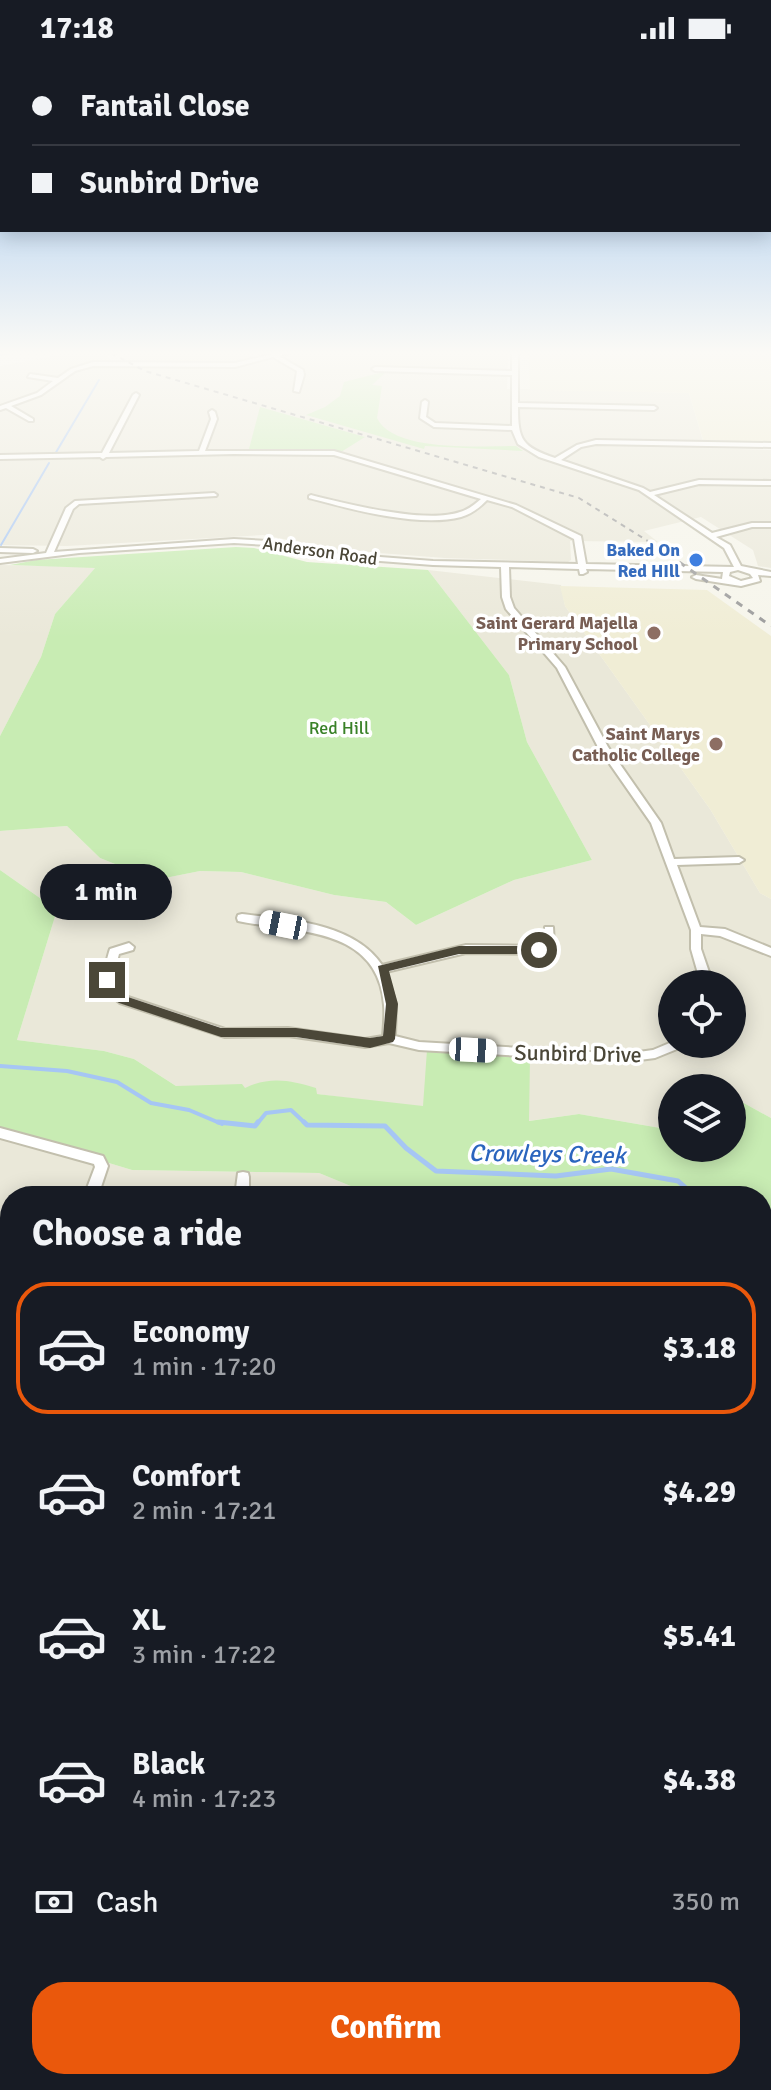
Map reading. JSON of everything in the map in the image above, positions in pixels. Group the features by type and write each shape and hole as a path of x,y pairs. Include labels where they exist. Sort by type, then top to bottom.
{"street":[{"path":"103,457 108,448"},
{"path":"201,453 203,448"},
{"path":"526,448 555,461 623,481 649,494 731,551 734,569 725,572 726,578 746,584 757,578 749,571"},
{"path":"555,461 576,448"},
{"path":"0,457 334,453 530,513 578,538 583,569"},
{"path":"649,494 699,482 771,483"},
{"path":"49,553 72,505 77,502 214,495"},
{"path":"311,497 364,510 450,516 468,512 486,498"},
{"path":"710,536 752,525 771,525"},
{"name":"Anderson Road","path":"0,561 49,553 234,541 268,543 327,555 692,576 746,584 771,581"},
{"name":"Anderson Road","path":"0,550 49,553"},
{"path":"505,566 506,597 510,609 561,667 603,747 656,823 696,930 696,949 703,970"},
{"name":"Anderson Road","path":"583,569 749,571"},
{"path":"749,571 771,574"},
{"path":"671,862 739,860"},
{"path":"242,918 341,938 369,954 382,969 392,1004 389,1039"},
{"path":"382,969 459,950 539,950 549,945 549,930"},
{"path":"696,930 721,932 771,952"},
{"name":"Sunbird Drive","path":"129,947 114,952 107,980 112,992 124,1000 225,1033 288,1032 370,1043 389,1039 419,1046 624,1058 658,1053"},
{"path":"0,1133 98,1160 102,1166 96,1186"},
{"path":"243,1177 243,1186"}],"shaded area":[{"path":"0,448 771,450 771,568 758,566 753,550 701,517 644,531 658,542 570,541 571,560 568,562 445,558 340,550 263,535 67,546 0,545"},
{"path":"0,565 96,567 55,614 41,657 0,736"},
{"path":"428,570 561,585 565,606 710,809 760,893 771,899 771,1118 746,1104 746,1074 658,1074 658,1128 579,1114 528,1121 317,1094 176,1086 134,1059 104,1051 17,1040 57,910 0,870 0,831 67,826 100,858 155,880 200,871 241,872 334,895 386,902 416,925 514,880 592,860 527,742 509,675"},
{"name":"Saint Marys Catholic College","path":"560,586 707,590 771,636 771,899 760,893 710,809 565,606"},
{"path":"0,1130 132,1170 319,1173 351,1186 0,1186"}],"green space":[{"path":"249,448 348,448 341,452"},
{"path":"463,448 519,448 523,451"},
{"name":"Red Hill","path":"254,548 307,562 428,570 509,675 527,742 592,860 514,880 416,925 386,902 334,895 241,872 200,871 155,880 100,858 67,826 0,831 0,736 41,657 55,614 95,568 10,565 36,560"},
{"path":"0,870 57,910 17,1040 104,1051 134,1059 176,1086 242,1084 245,1088 280,1080 316,1088 317,1094 423,1106 427,1050 530,1058 529,1121 579,1114 658,1128 658,1162 746,1162 746,1104 771,1118 771,1186 351,1186 319,1173 132,1170 0,1130"}],"waterway":[{"path":"55,454 59,448"},
{"path":"1,545 49,463"},
{"name":"Crowleys Creek","path":"0,1066 67,1071 117,1082 151,1103 189,1110 222,1124"},
{"name":"Crowleys Creek","path":"257,1124 266,1113 291,1110 306,1124"},
{"name":"Crowleys Creek","path":"218,1122 255,1126 258,1122"},
{"name":"Crowleys Creek","path":"306,1124 385,1126 406,1148 436,1171 556,1176 611,1169 678,1181 684,1186"}],"railway":[{"path":"408,448 579,498 658,547"},
{"path":"658,547 771,626"}],"place":[{"name":"Baked On Red HIll","path":"696,560"},
{"name":"Saint Gerard Majella Primary School","path":"654,633"},
{"name":"Saint Marys Catholic College","path":"716,744"}],"route":[{"path":"107,980 112,992 124,1000 221,1032 296,1032 370,1043 389,1039 391,994 382,969 459,950 539,950"}]}
